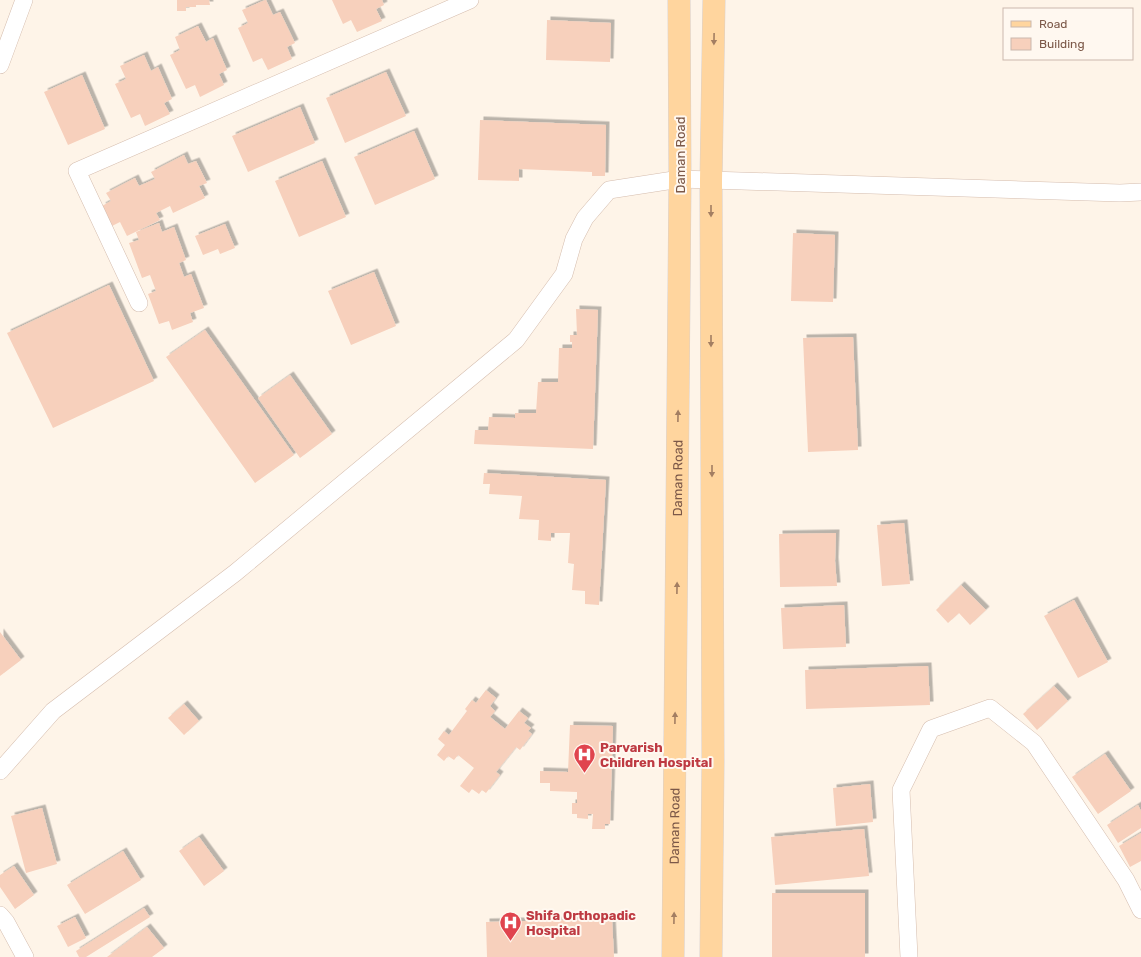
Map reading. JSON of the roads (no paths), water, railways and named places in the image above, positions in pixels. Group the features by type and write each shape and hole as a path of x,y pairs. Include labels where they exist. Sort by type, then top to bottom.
{"main road":[{"name":"Daman Road","path":"673,957 680,179 679,0"},
{"path":"711,957 713,745 711,180 714,0"}],"street":[{"path":"0,65 24,0"},
{"path":"138,303 77,171 470,0"},
{"path":"0,771 53,711 235,573 516,340 564,274 574,239 585,218 609,190 680,179 1112,193 1141,192"},
{"path":"909,957 902,790 931,729 990,708 1034,743 1126,880 1141,910"},
{"path":"0,915 6,922 25,957"}],"place":[{"name":"Parvarish Children Hospital","path":"585,774"},
{"name":"Shifa Orthopadic Hospital","path":"510,942"}]}
